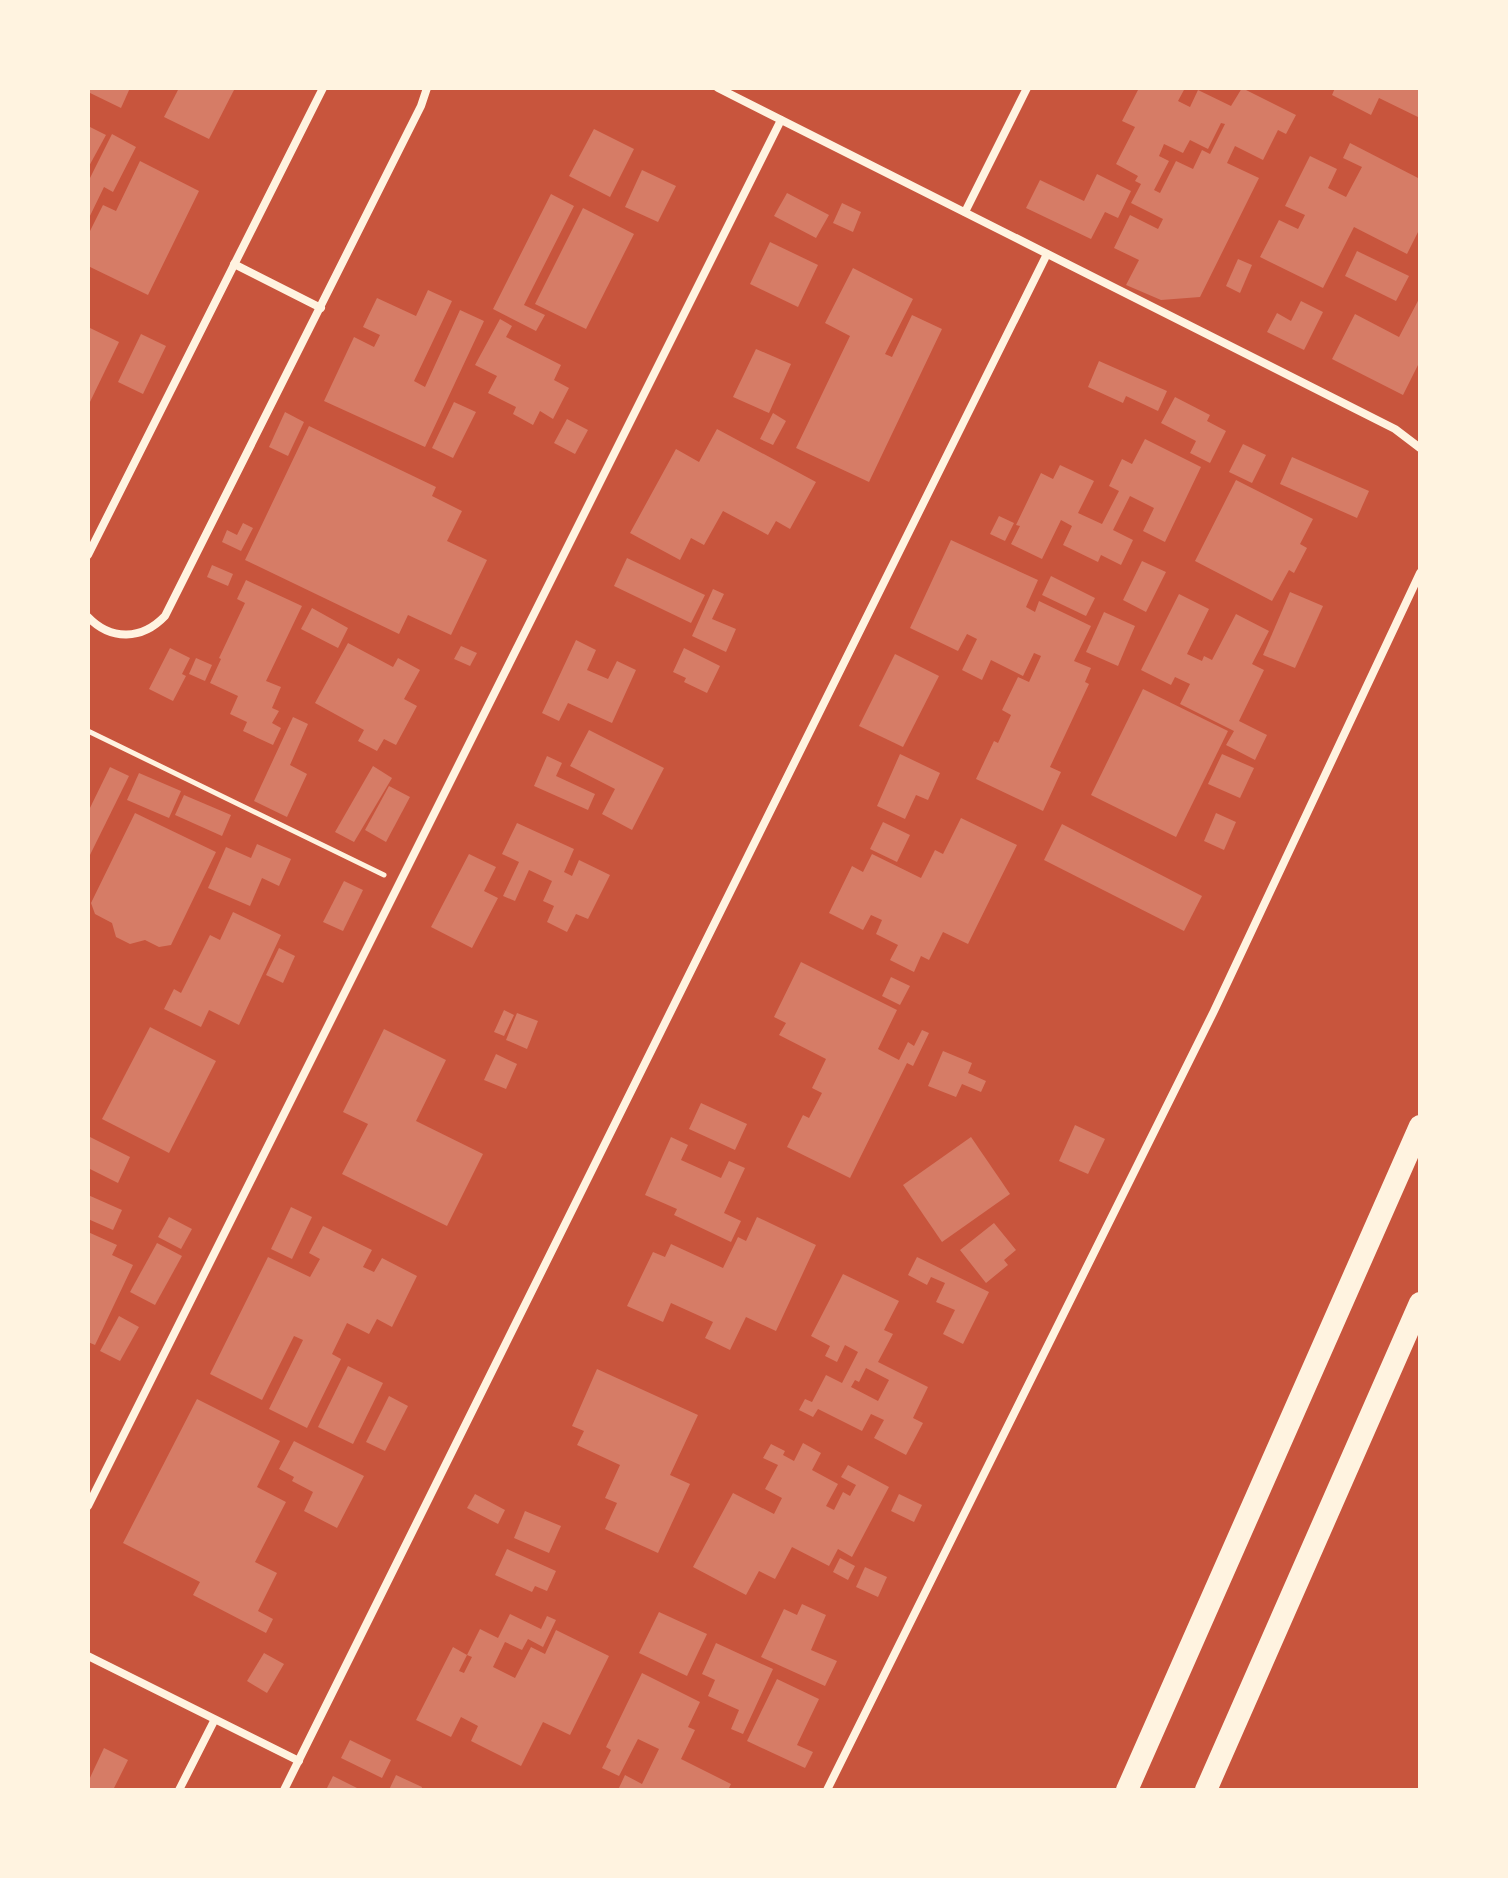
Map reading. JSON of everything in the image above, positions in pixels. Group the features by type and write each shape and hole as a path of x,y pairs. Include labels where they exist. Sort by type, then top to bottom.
{"highway":[{"path":"1127,1790 1420,1126"},
{"path":"1206,1790 1420,1303"}],"street":[{"path":"88,555 323,88"},
{"path":"88,617 98,627 122,635 146,631 165,616 321,308 421,106 427,88"},
{"path":"718,88 1395,429 1420,448"},
{"path":"965,212 1027,88"},
{"path":"88,1506 781,120"},
{"path":"284,1790 1047,254"},
{"path":"234,264 321,308"},
{"path":"827,1790 1214,1011 1420,573"},
{"path":"88,1656 299,1761"},
{"path":"179,1790 214,1721"}],"path":[{"path":"88,731 399,883"}],"building":[{"path":"88,88 130,88 121,108 88,92"},
{"path":"179,88 235,88 209,139 164,117"},
{"path":"1139,88 1185,88 1178,101 1190,107 1198,90 1231,106 1242,88 1296,115 1286,134 1278,130 1263,160 1235,146 1227,163 1259,178 1200,297 1161,300 1126,285 1139,260 1114,248 1130,215 1158,229 1163,219 1131,203 1141,184 1135,181 1138,176 1116,164 1135,127 1122,121","holes":["1221,123 1225,124 1210,154 1202,150 1193,169 1176,161 1160,193 1154,190 1169,161 1159,156 1164,144 1183,153 1190,140 1208,149"]},
{"path":"1335,88 1420,88 1420,118 1379,98 1371,115 1332,95"},
{"path":"88,126 106,135 88,168"},
{"path":"594,129 634,149 610,197 569,176"},
{"path":"112,134 136,147 113,192 104,187 88,220 88,182"},
{"path":"1350,143 1420,179 1420,228 1407,254 1354,227 1323,288 1260,257 1279,220 1298,229 1305,215 1285,206 1310,156 1337,169 1328,188 1346,197 1362,167 1343,158"},
{"path":"140,161 199,191 148,295 88,266 88,235 103,205 116,211"},
{"path":"642,170 676,186 658,222 625,207"},
{"path":"1097,174 1131,191 1118,218 1105,212 1091,239 1026,208 1040,180 1084,201"},
{"path":"787,193 829,215 816,238 774,216"},
{"path":"551,194 574,206 524,305 545,315 536,331 493,309"},
{"path":"842,203 861,212 853,232 833,223"},
{"path":"583,208 634,234 586,329 535,304"},
{"path":"770,242 818,265 798,307 750,284"},
{"path":"1357,251 1409,276 1396,301 1345,276"},
{"path":"1238,259 1252,265 1240,293 1226,286"},
{"path":"853,268 913,299 885,354 892,357 912,315 942,329 869,482 796,448 850,336 825,323"},
{"path":"428,290 452,301 414,381 425,387 460,310 484,321 425,447 324,401 354,337 374,347 380,335 363,327 377,298 416,316"},
{"path":"1420,297 1420,361 1403,395 1332,359 1355,314 1399,337"},
{"path":"1301,301 1323,312 1304,350 1267,332 1277,313 1291,321"},
{"path":"500,319 512,326 506,337 561,365 554,380 569,388 553,419 540,411 533,425 513,414 516,407 488,393 497,376 475,365"},
{"path":"88,327 119,342 88,406"},
{"path":"141,334 166,346 143,394 118,382"},
{"path":"756,349 791,364 769,413 733,397"},
{"path":"1099,361 1167,391 1158,411 1126,396 1123,403 1088,387"},
{"path":"1175,397 1210,415 1207,421 1226,431 1210,463 1190,453 1196,441 1161,423"},
{"path":"454,402 476,412 453,458 432,448"},
{"path":"285,412 304,422 288,456 269,447"},
{"path":"773,413 786,421 773,445 760,439"},
{"path":"567,419 588,430 575,454 554,443"},
{"path":"309,426 436,487 432,496 462,511 447,541 487,560 451,635 408,615 399,634 245,560"},
{"path":"717,429 816,482 790,529 776,521 768,535 723,511 704,545 691,538 680,560 630,533 676,449 699,462"},
{"path":"1145,439 1201,467 1165,542 1143,531 1154,508 1130,496 1113,530 1133,540 1121,565 1101,555 1098,562 1063,545 1072,526 1061,520 1042,559 1011,544 1020,526 1016,525 1041,473 1053,479 1060,465 1094,481 1078,513 1102,524 1119,491 1109,486 1122,459 1132,464"},
{"path":"1243,444 1266,455 1252,483 1229,472"},
{"path":"1292,457 1369,491 1357,518 1280,484"},
{"path":"1236,480 1313,519 1300,544 1307,548 1294,573 1289,570 1272,601 1195,561"},
{"path":"999,516 1014,523 1005,541 990,534"},
{"path":"243,523 253,528 241,551 222,542 227,530 237,535"},
{"path":"951,540 1038,580 1026,607 1035,612 1039,601 1091,626 1074,661 1091,668 1085,682 1089,684 1050,767 1061,772 1043,811 976,779 994,741 998,743 1011,715 1002,710 1018,677 1029,682 1041,656 1034,653 1023,676 991,660 982,680 962,670 977,639 967,634 958,651 910,628"},
{"path":"627,558 705,595 691,623 614,586"},
{"path":"1142,561 1166,572 1146,612 1123,600"},
{"path":"212,565 233,574 228,586 207,577"},
{"path":"1051,576 1095,598 1086,616 1042,595"},
{"path":"246,580 302,606 266,681 281,687 272,708 279,711 272,723 281,728 273,745 243,731 247,722 230,714 238,696 210,683 245,603 237,599"},
{"path":"713,589 724,594 712,619 736,629 726,652 692,636"},
{"path":"1290,592 1323,606 1295,668 1263,655"},
{"path":"1179,594 1209,609 1187,654 1202,661 1204,656 1212,660 1236,614 1269,631 1252,664 1264,670 1239,721 1267,735 1255,760 1226,745 1234,731 1180,704 1190,684 1175,677 1171,685 1141,670"},
{"path":"312,608 348,628 338,648 301,629"},
{"path":"1104,612 1135,626 1118,666 1086,652"},
{"path":"576,640 596,650 587,670 608,679 617,661 636,670 612,723 568,703 559,721 542,713"},
{"path":"348,643 393,667 398,658 420,670 404,699 417,706 396,745 384,739 377,751 358,741 364,730 315,703"},
{"path":"461,646 477,653 470,666 454,659"},
{"path":"170,648 190,658 182,674 186,676 173,701 149,689"},
{"path":"684,648 720,666 707,693 684,682 686,678 673,672"},
{"path":"895,654 939,676 903,747 859,726"},
{"path":"196,658 212,665 205,681 189,674"},
{"path":"1143,689 1228,731 1176,837 1091,795"},
{"path":"293,717 308,724 290,765 307,774 287,817 254,801"},
{"path":"589,730 664,768 632,830 602,814 615,789 570,766"},
{"path":"900,754 940,773 928,800 916,795 905,819 877,806"},
{"path":"1222,754 1254,768 1240,798 1208,784"},
{"path":"547,756 562,763 556,776 595,794 588,810 534,786"},
{"path":"373,766 392,778 354,842 335,832"},
{"path":"110,767 129,776 88,859 88,812"},
{"path":"139,773 181,791 169,818 127,800"},
{"path":"389,786 410,797 386,842 365,830"},
{"path":"184,795 231,815 222,836 175,815"},
{"path":"135,813 216,852 171,945 159,947 145,940 130,944 116,937 112,923 95,914 91,903"},
{"path":"1216,813 1236,822 1224,850 1204,841"},
{"path":"961,818 1017,845 968,944 943,932 929,960 921,956 914,972 890,960 898,945 876,934 882,920 871,915 863,930 829,913 852,866 863,872 872,854 921,878 935,850 943,854"},
{"path":"883,822 910,835 897,862 870,849"},
{"path":"517,823 574,849 564,872 572,876 579,860 610,875 588,919 576,914 567,932 547,922 554,906 543,901 552,881 529,870 515,901 503,896 519,862 502,854"},
{"path":"1062,824 1202,896 1184,931 1044,860"},
{"path":"257,844 291,859 279,886 262,878 250,906 208,888 226,847 251,858"},
{"path":"469,854 496,867 484,891 498,898 472,948 431,927"},
{"path":"344,881 363,890 343,931 323,922"},
{"path":"233,912 281,935 239,1025 209,1010 201,1027 164,1009 174,989 181,993 210,935 220,940"},
{"path":"279,948 295,956 283,983 266,975"},
{"path":"801,962 897,1010 878,1049 899,1060 908,1042 914,1046 922,1030 929,1033 913,1066 907,1063 850,1178 787,1147 803,1115 809,1118 822,1093 812,1088 826,1059 779,1035 786,1023 774,1017"},
{"path":"891,977 910,986 900,1005 882,996"},
{"path":"504,1010 514,1015 504,1036 494,1032"},
{"path":"517,1013 538,1021 527,1049 506,1040"},
{"path":"150,1027 216,1061 169,1153 102,1119"},
{"path":"384,1029 446,1060 416,1121 483,1154 447,1226 342,1174 368,1124 343,1112"},
{"path":"943,1051 972,1063 968,1073 986,1081 981,1092 962,1084 956,1097 928,1086"},
{"path":"496,1054 517,1064 506,1089 484,1080"},
{"path":"701,1103 747,1124 735,1150 689,1129"},
{"path":"1075,1125 1105,1139 1088,1174 1059,1161"},
{"path":"88,1136 130,1157 118,1183 88,1168"},
{"path":"671,1137 688,1145 681,1160 721,1178 729,1161 745,1168 724,1213 741,1221 731,1242 674,1215 677,1209 645,1195"},
{"path":"971,1137 1010,1194 942,1242 903,1185"},
{"path":"88,1195 122,1210 113,1230 88,1219"},
{"path":"291,1207 312,1217 292,1259 271,1249"},
{"path":"169,1217 192,1229 181,1249 158,1237"},
{"path":"757,1217 816,1245 776,1331 746,1317 730,1350 705,1338 713,1322 671,1303 663,1322 627,1306 653,1252 665,1257 671,1244 723,1268 738,1237 746,1241"},
{"path":"994,1223 1016,1250 1004,1260 1008,1265 986,1283 960,1250"},
{"path":"323,1226 372,1250 363,1267 374,1272 382,1258 417,1276 392,1327 377,1319 369,1334 347,1323 332,1354 341,1359 307,1428 269,1409 303,1340 294,1336 262,1400 210,1374 268,1257 310,1277 320,1259 309,1253"},
{"path":"88,1232 117,1245 112,1255 133,1265 95,1345 88,1342"},
{"path":"157,1243 182,1256 155,1305 130,1292"},
{"path":"917,1257 989,1292 963,1344 943,1334 955,1310 936,1302 945,1283 931,1277 927,1285 908,1275"},
{"path":"843,1274 899,1301 884,1330 893,1334 878,1362 928,1387 913,1418 923,1423 906,1455 874,1438 884,1420 871,1414 862,1431 818,1409 813,1417 799,1410 805,1399 812,1402 826,1375 842,1383 858,1352 845,1345 837,1362 825,1356 830,1346 811,1336","holes":["866,1368 889,1380 878,1401 851,1387 855,1380 859,1382"]},
{"path":"119,1316 139,1327 120,1361 100,1351"},
{"path":"348,1366 383,1383 353,1444 318,1427"},
{"path":"597,1369 698,1415 670,1475 690,1484 658,1553 605,1529 617,1503 605,1498 620,1465 577,1445 584,1431 572,1426"},
{"path":"389,1396 408,1406 385,1451 366,1442"},
{"path":"197,1399 280,1441 257,1487 286,1502 255,1562 277,1573 258,1611 273,1619 266,1633 193,1595 200,1582 123,1543"},
{"path":"294,1441 364,1476 337,1528 304,1511 313,1492 292,1481 294,1477 279,1469"},
{"path":"803,1443 821,1453 812,1470 838,1484 826,1506 834,1510 843,1492 850,1496 856,1485 841,1477 848,1465 889,1487 852,1557 838,1549 829,1566 792,1547 775,1579 759,1571 746,1595 693,1567 733,1493 774,1514 782,1498 765,1489 778,1465 763,1458 771,1444 785,1451 783,1455 794,1461"},
{"path":"475,1494 505,1510 498,1524 467,1508"},
{"path":"899,1494 922,1505 914,1522 891,1511"},
{"path":"525,1511 561,1526 549,1553 514,1538"},
{"path":"507,1549 556,1571 547,1591 535,1586 532,1592 495,1575"},
{"path":"840,1558 855,1566 848,1580 833,1572"},
{"path":"865,1567 887,1577 878,1597 856,1587"},
{"path":"802,1604 826,1615 811,1650 837,1661 825,1686 761,1657 784,1609 797,1615"},
{"path":"659,1612 707,1634 687,1676 639,1653"},
{"path":"510,1614 541,1629 547,1616 556,1620 543,1647 528,1639 522,1650 505,1642 493,1667 515,1678 531,1647 545,1654 556,1630 609,1656 570,1735 543,1722 521,1766 471,1741 478,1726 461,1717 451,1737 416,1720 453,1647 467,1655 480,1629 498,1638","holes":["467,1655 472,1657 464,1673 459,1671"]},
{"path":"716,1643 773,1669 743,1734 731,1729 739,1710 708,1696 715,1680 702,1674"},
{"path":"264,1653 284,1664 267,1693 247,1681"},
{"path":"642,1673 700,1702 688,1727 695,1730 681,1759 731,1784 728,1790 618,1790 625,1775 642,1784 659,1749 638,1739 619,1776 602,1768 611,1750 606,1747"},
{"path":"777,1679 819,1699 797,1745 813,1752 805,1768 747,1741"},
{"path":"350,1740 391,1760 382,1778 341,1758"},
{"path":"104,1748 128,1760 113,1790 88,1790 88,1782"},
{"path":"396,1775 422,1787 421,1790 389,1790"},
{"path":"333,1776 361,1790 326,1790"}]}
